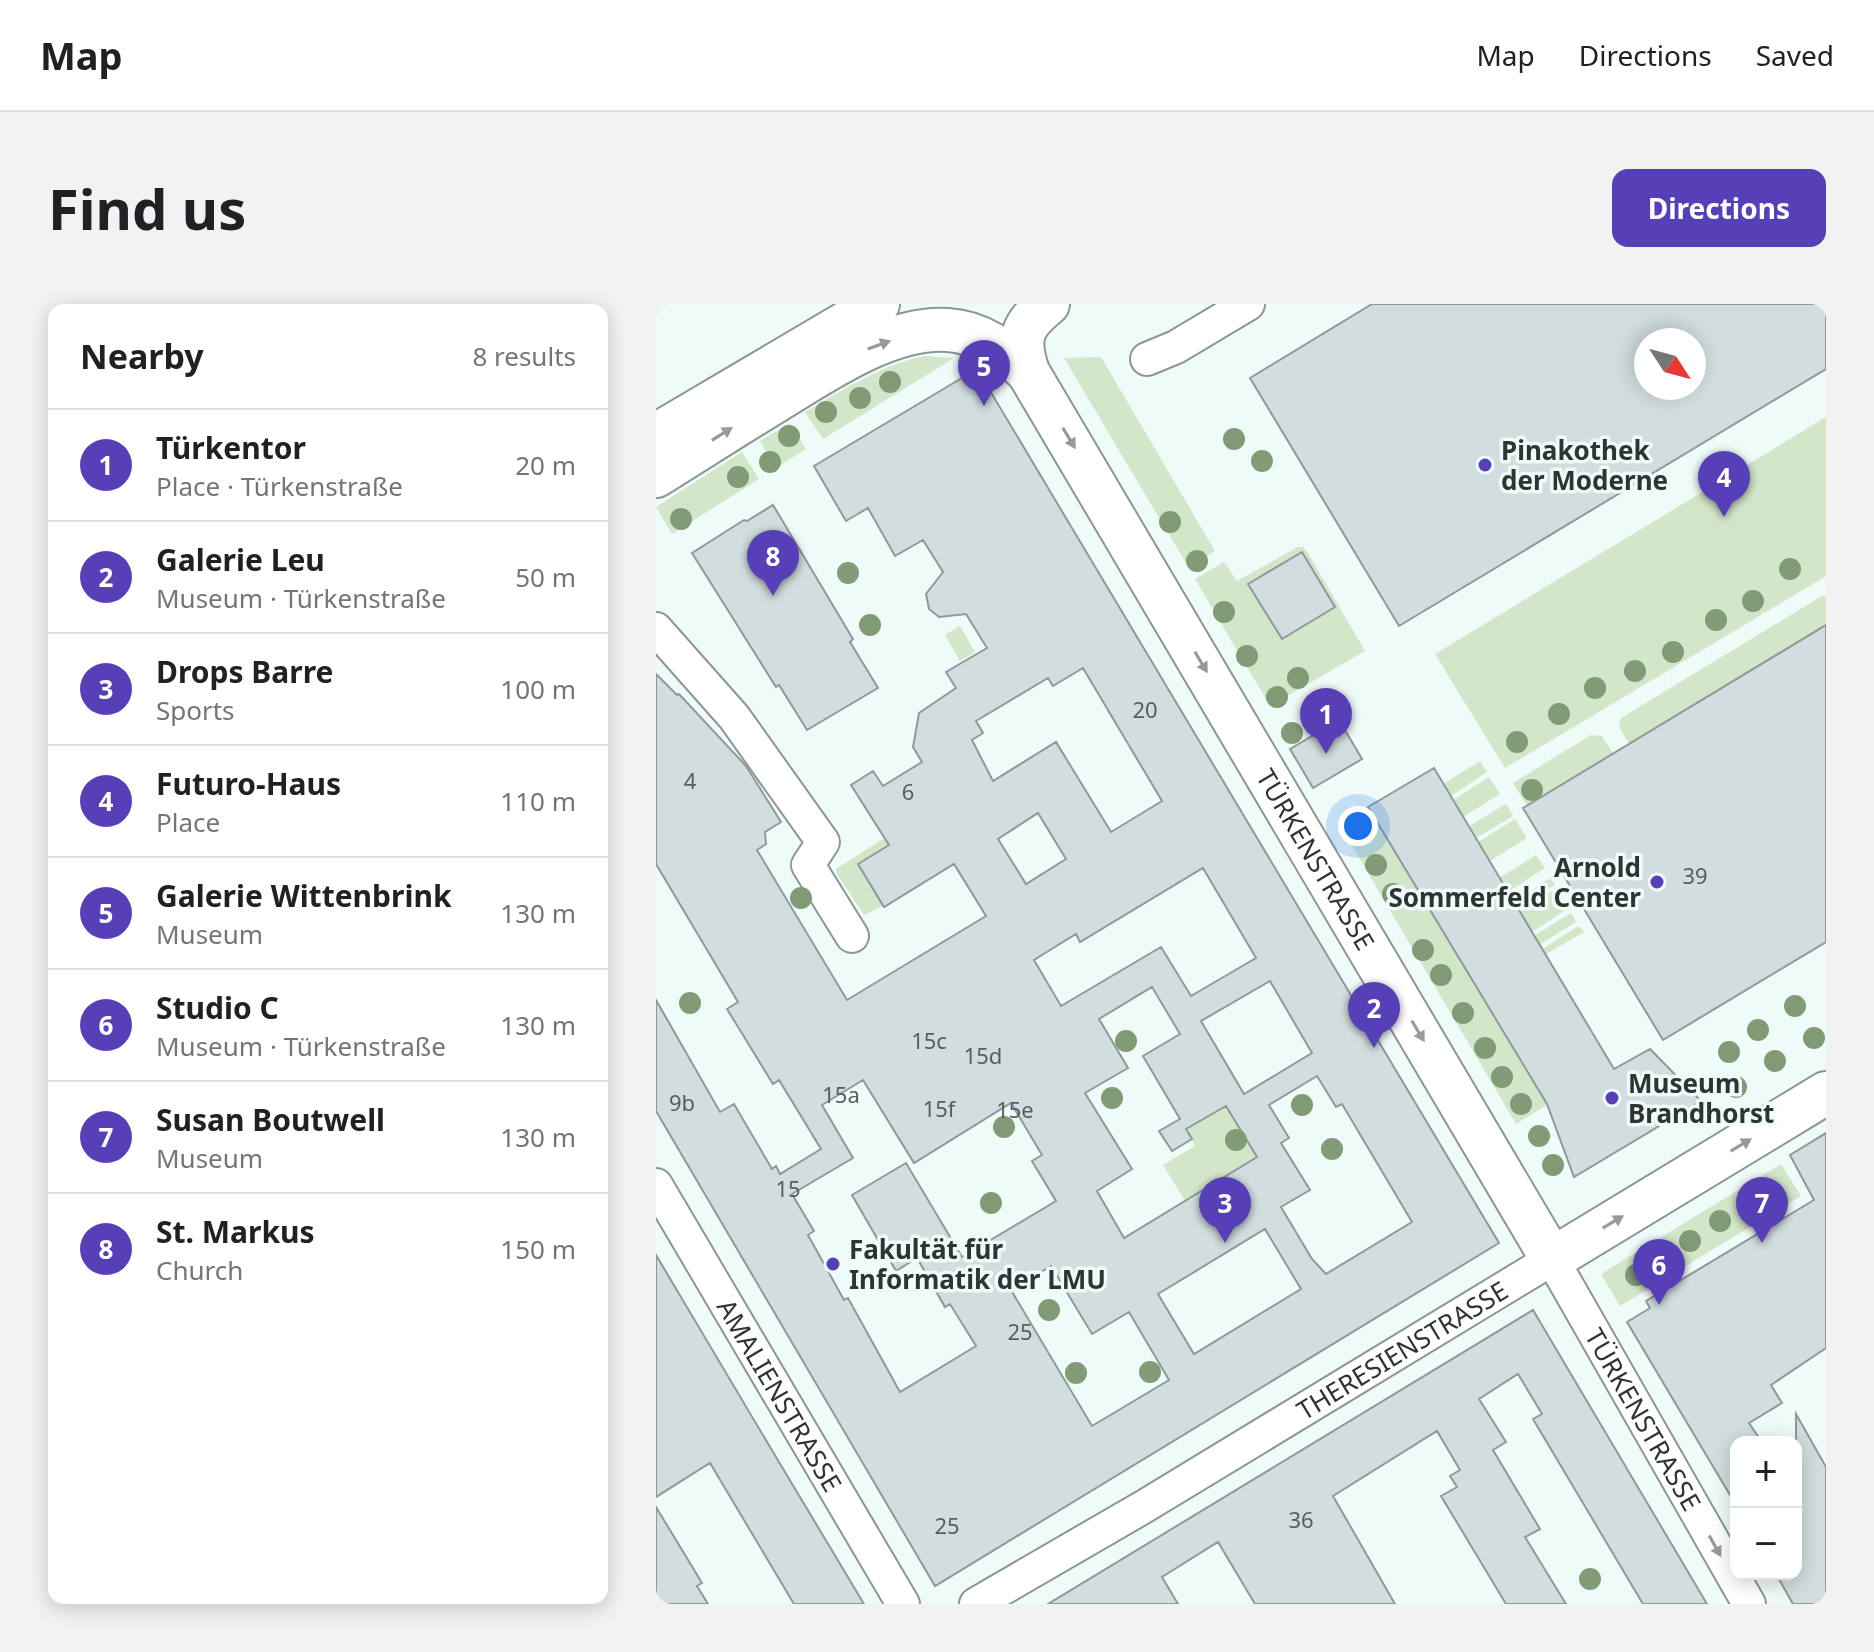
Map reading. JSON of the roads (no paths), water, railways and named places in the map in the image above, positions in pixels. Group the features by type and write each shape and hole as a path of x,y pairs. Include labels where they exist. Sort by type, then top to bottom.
{"main road":[{"path":"656,435 878,304"},
{"name":"TÜRKENSTRASSE","path":"1039,312 1022,340 1028,372 1552,1259"},
{"path":"656,476 851,356 899,338 936,330 966,332 996,346 1028,372"},
{"name":"THERESIENSTRASSE","path":"1552,1259 1826,1093"}],"street":[{"path":"1147,359 1176,347 1248,304"},
{"path":"656,629 734,717 823,842 808,865 852,936"},
{"name":"AMALIENSTRASSE","path":"656,1185 903,1604"},
{"name":"THERESIENSTRASSE","path":"976,1604 1145,1506 1552,1259"},
{"name":"TÜRKENSTRASSE","path":"1552,1259 1749,1604"}],"place":[{"name":"Galerie Wittenbrink","path":"984,406"},
{"name":"Pinakothek der Moderne","path":"1485,465"},
{"name":"Futuro-Haus","path":"1724,517"},
{"name":"St. Markus","path":"773,596"},
{"name":"Türkentor","path":"1326,754"},
{"name":"Arnold Sommerfeld Center","path":"1657,882"},
{"name":"Galerie Leu","path":"1374,1048"},
{"name":"Museum Brandhorst","path":"1612,1098"},
{"name":"Drops Barre","path":"1225,1243"},
{"name":"Susan Boutwell","path":"1762,1243"},
{"name":"Fakultät für Informatik der LMU","path":"833,1264"},
{"name":"Studio C","path":"1659,1305"}]}
